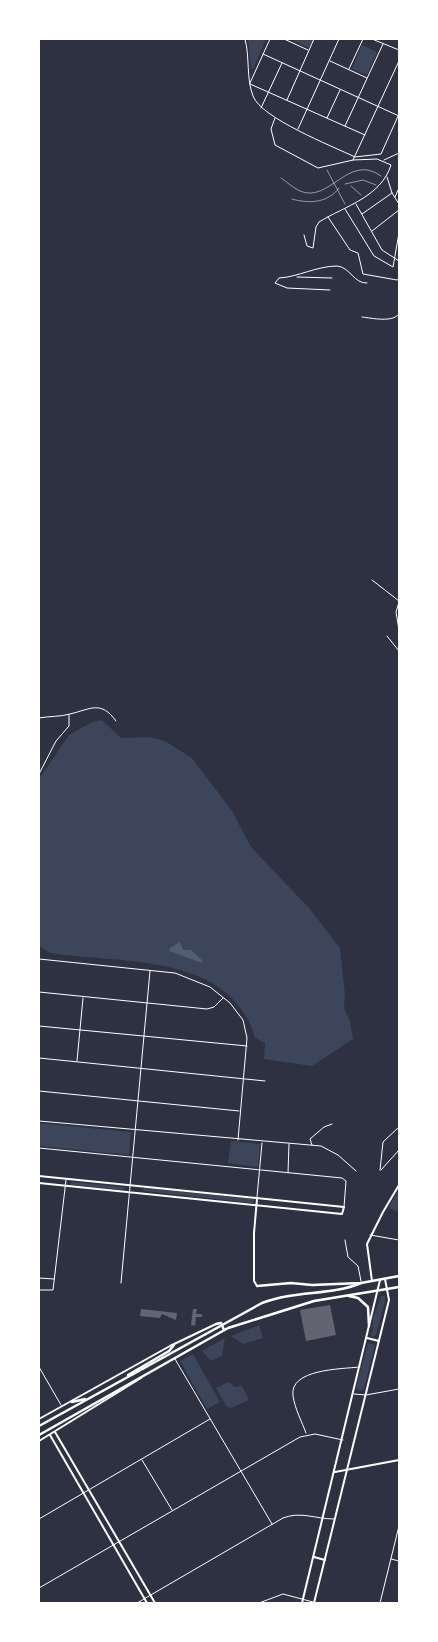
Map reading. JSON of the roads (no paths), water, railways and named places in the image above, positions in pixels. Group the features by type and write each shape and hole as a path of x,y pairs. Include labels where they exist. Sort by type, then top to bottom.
{"main road":[{"path":"39,1426 278,1297 304,1292 335,1290 399,1276"},
{"path":"257,1286 291,1283 312,1286 361,1283"},
{"path":"39,1435 224,1330 314,1301 399,1287"},
{"path":"348,1295 358,1298 368,1307 369,1326"},
{"path":"216,1324 221,1323 224,1330"},
{"path":"124,1379 133,1371 169,1351 174,1345"},
{"path":"72,1402 89,1399"}],"street":[{"path":"245,39 253,97 261,108 275,118 355,157 381,154 399,115 263,54"},
{"path":"250,84 270,39"},
{"path":"284,39 309,50"},
{"path":"286,100 314,39"},
{"path":"298,129 339,39"},
{"path":"349,69 363,39"},
{"path":"372,39 399,50"},
{"path":"344,126 383,44"},
{"path":"330,60 367,78"},
{"path":"261,108 282,62"},
{"path":"353,160 399,62"},
{"path":"250,84 365,135"},
{"path":"327,118 341,89"},
{"path":"275,118 271,129 275,145 308,164 326,168 353,160 383,160 399,153"},
{"path":"304,235 307,246 313,248 317,224 365,199 387,177 391,165 383,160"},
{"path":"387,177 392,193 399,204"},
{"path":"395,198 399,188"},
{"path":"362,214 392,193"},
{"path":"356,203 383,251 399,261"},
{"path":"346,208 374,256 394,267 399,233"},
{"path":"372,231 399,210"},
{"path":"328,217 350,250 358,253 363,274 373,278 399,279"},
{"path":"296,277 338,266 345,268 360,282 367,283"},
{"path":"330,290 287,288 274,283 279,278 332,278"},
{"path":"362,317 390,319 396,318 399,314"},
{"path":"372,580 399,601 396,612 399,630"},
{"path":"387,636 399,651"},
{"path":"39,718 69,715 91,707 97,707 110,713 116,721"},
{"path":"39,774 56,741 69,726 69,715"},
{"path":"39,959 185,975 210,987 224,997 237,1009 243,1020 246,1046 238,1140"},
{"path":"121,1283 150,970"},
{"path":"39,992 207,1009 214,1007 224,997"},
{"path":"77,1062 83,996"},
{"path":"39,1026 246,1046"},
{"path":"39,1058 265,1081"},
{"path":"39,1091 240,1111"},
{"path":"39,1121 262,1143 313,1146 329,1149 356,1171"},
{"path":"313,1146 310,1139 332,1124"},
{"path":"399,1127 383,1142 380,1170 382,1171 399,1150"},
{"path":"257,1286 254,1274 256,1206 262,1143"},
{"path":"288,1174 289,1144"},
{"path":"39,1148 342,1178 346,1181 342,1214 39,1183"},
{"path":"39,1176 344,1207"},
{"path":"39,1290 53,1290 66,1179"},
{"path":"372,1281 367,1251 370,1234 399,1185"},
{"path":"318,1212 319,1204"},
{"path":"370,1234 399,1240"},
{"path":"345,1240 348,1257 358,1266 361,1283"},
{"path":"39,1278 55,1280"},
{"path":"259,1603 283,1594 304,1598 314,1603 389,1300 385,1279"},
{"path":"302,1603 343,1440 380,1280"},
{"path":"39,1420 174,1345 216,1324"},
{"path":"367,1338 379,1341"},
{"path":"175,1357 240,1472 272,1524"},
{"path":"307,1434 293,1398 293,1388 297,1380 306,1375 360,1366"},
{"path":"39,1367 62,1407"},
{"path":"39,1441 117,1395 155,1369"},
{"path":"354,1394 366,1395 399,1388"},
{"path":"39,1519 210,1419"},
{"path":"55,1432 155,1603"},
{"path":"39,1588 307,1434 343,1440"},
{"path":"50,1435 147,1603"},
{"path":"58,1448 63,1445"},
{"path":"142,1459 172,1511"},
{"path":"335,1472 399,1460"},
{"path":"73,1475 78,1472"},
{"path":"92,1507 97,1504"},
{"path":"136,1603 272,1524 297,1514 323,1519 336,1518"},
{"path":"380,1603 399,1526"},
{"path":"107,1534 112,1531"},
{"path":"314,1557 325,1560"},
{"path":"391,1559 399,1561"},
{"path":"131,1576 137,1572"}]}
